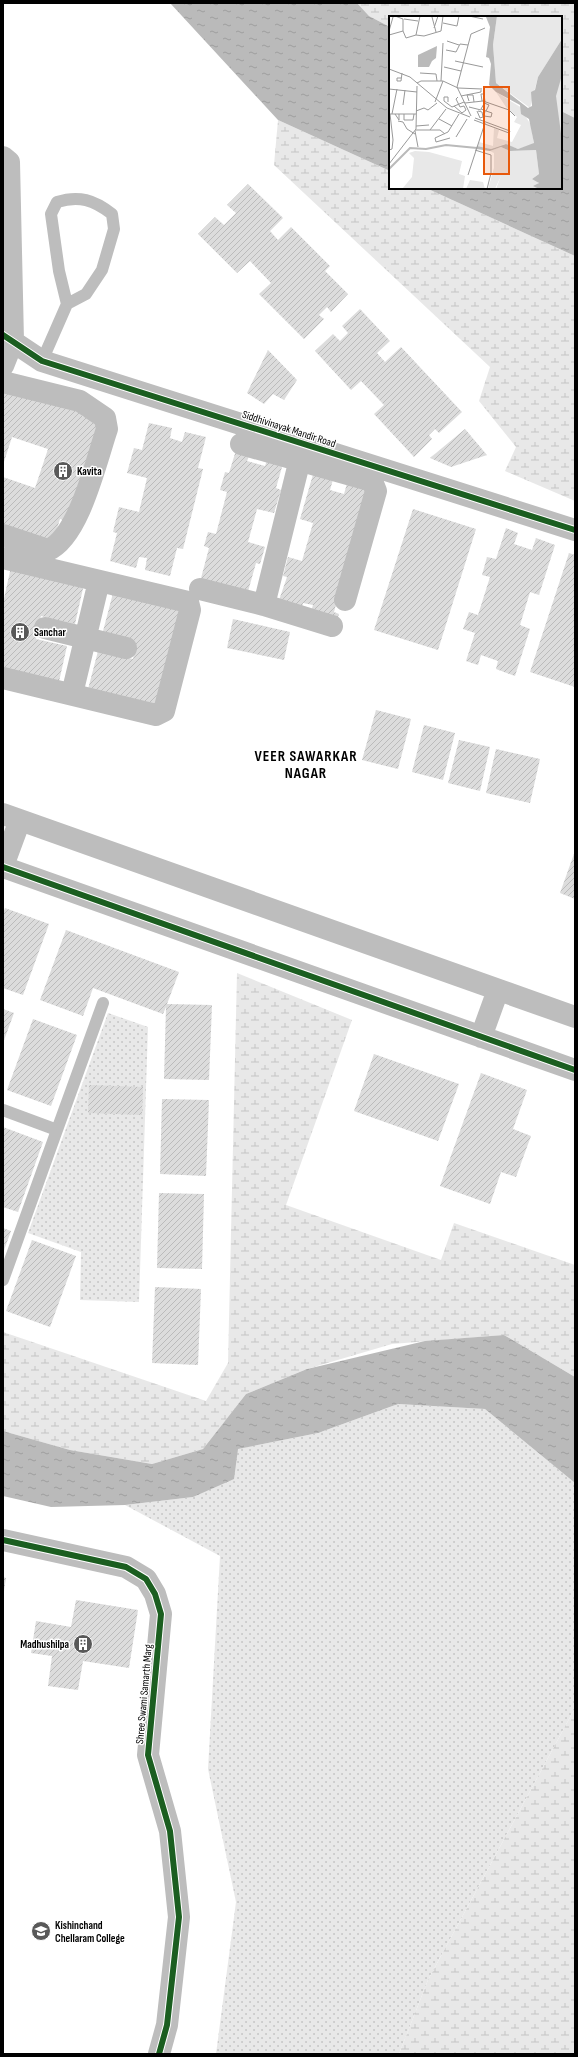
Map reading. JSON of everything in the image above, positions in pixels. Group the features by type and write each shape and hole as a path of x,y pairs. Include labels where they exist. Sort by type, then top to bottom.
{"street":[{"path":"3,157 9,162 8,338 3,366"},
{"name":"Siddhivinayak Mandir Road","path":"8,338 42,361 302,452 575,530"},
{"path":"3,382 80,401 105,418 107,429 76,521 58,546 48,550 3,535"},
{"path":"241,444 302,452 372,481 376,491 345,600"},
{"path":"264,606 302,452"},
{"path":"3,678 156,715 164,710 190,610 188,602 99,581 4,563"},
{"path":"72,694 99,581"},
{"path":"200,589 332,626"},
{"path":"45,628 126,648"},
{"path":"575,1017 11,817 3,866 575,1070"},
{"path":"481,1037 498,990"},
{"name":"Shree Swami Samarth Marg","path":"3,1540 126,1567 146,1579 155,1594 161,1614 148,1755 170,1831 179,1917 167,2025 159,2054"}],"lane":[{"path":"42,361 67,304 59,271 51,214 57,202 71,198 97,203 102,206 112,214 114,229 102,270 86,294 67,304"},
{"path":"3,1280 103,1003"},
{"path":"3,1110 57,1130"}],"green space":[{"path":"357,3 575,3 575,118 562,112 562,16 389,16 389,26 369,16"},
{"path":"278,120 389,171 389,189 428,189 575,256 575,501 505,471 516,447 479,401 490,367 274,165"},
{"path":"237,973 352,1020 286,1205 441,1260 454,1223 575,1265 575,1377 504,1335 392,1344 307,1369 246,1394 203,1449 152,1464 70,1450 3,1431 3,1332 206,1401 228,1363"},
{"path":"108,1013 148,1027 139,1302 80,1300 81,1252 28,1233"},
{"path":"398,1404 485,1409 575,1483 575,1708 428,1980 399,2054 216,2054 236,1902 208,1769 220,1556 125,1505 193,1497 237,1449 318,1433"},
{"path":"575,1708 575,2054 399,2054 428,1980"}],"water":[{"path":"170,3 357,3 369,16 389,26 389,171 278,120"},
{"path":"562,112 575,118 575,256 428,189 562,189"},
{"path":"504,1335 575,1377 575,1483 485,1409 398,1404 318,1433 238,1449 234,1479 193,1497 125,1505 51,1507 3,1496 3,1431 70,1450 152,1464 203,1449 246,1394 307,1369 425,1341"}],"building":[{"path":"248,184 283,218 270,231 278,240 291,227 330,266 325,271 348,294 331,312 327,307 319,315 324,319 304,339 259,294 271,283 250,261 237,273 198,234 215,217 224,225 236,213 227,205"},
{"path":"360,309 390,341 377,353 385,362 401,347 462,412 439,433 435,429 429,435 432,439 414,457 374,414 384,405 361,381 351,390 315,351 333,334 340,341 348,333 342,326"},
{"path":"268,350 297,380 284,400 273,394 264,404 247,393"},
{"name":"Kavita","path":"3,391 83,411 82,416 101,423 69,522 60,519 52,545 3,529 3,477 35,488 48,449 12,437 3,465"},
{"path":"149,423 172,428 170,438 182,442 185,432 206,437 198,468 203,469 183,549 177,548 170,576 145,570 147,558 139,557 136,568 110,561 117,533 113,532 119,507 139,512 147,478 127,473 134,448 142,450"},
{"path":"465,429 487,455 451,467 430,458"},
{"path":"237,447 251,452 247,461 265,466 269,455 284,460 276,488 281,490 274,513 257,509 248,542 265,547 260,564 256,563 247,595 200,582 209,548 204,546 208,532 216,534 227,492 220,490 225,472 229,473"},
{"path":"314,471 334,476 330,490 344,494 348,480 368,486 334,612 339,614 336,623 310,615 313,605 303,603 301,613 277,606 287,577 283,576 288,557 302,561 313,523 300,519"},
{"path":"413,509 476,529 438,650 374,630"},
{"path":"506,528 518,533 514,544 532,550 536,538 555,545 539,595 530,592 520,625 530,629 515,676 496,669 498,661 481,655 478,665 466,661 475,633 463,629 469,612 478,615 490,577 482,575 487,557 496,559"},
{"path":"569,553 575,555 575,687 530,672"},
{"name":"Sanchar","path":"11,567 84,584 75,624 41,616 36,639 67,646 58,686 3,673 3,603"},
{"path":"113,593 183,611 158,711 87,693 98,651 133,659 136,644 102,635"},
{"path":"233,619 290,632 284,660 227,648"},
{"path":"376,710 411,719 398,769 362,760"},
{"path":"424,725 455,733 443,780 412,772"},
{"path":"459,740 490,747 480,791 448,783"},
{"path":"496,749 540,759 530,803 486,793"},
{"path":"575,851 575,899 560,893"},
{"path":"5,908 49,924 23,995 3,988 3,913"},
{"path":"66,930 179,972 167,1004 212,1005 209,1080 164,1079 166,1007 163,1014 93,988 83,1016 40,1000"},
{"path":"3,1009 14,1013 3,1043"},
{"path":"33,1019 77,1035 51,1106 7,1090"},
{"path":"374,1054 459,1084 438,1141 354,1111"},
{"path":"481,1073 527,1090 513,1129 531,1136 516,1177 501,1172 490,1204 440,1186"},
{"path":"89,1085 143,1087 142,1115 88,1113"},
{"path":"162,1099 209,1100 206,1176 160,1174"},
{"path":"3,1127 43,1142 18,1212 3,1207"},
{"path":"159,1193 204,1194 202,1269 157,1268"},
{"path":"3,1228 11,1231 3,1253"},
{"path":"32,1240 76,1256 50,1327 6,1311"},
{"path":"155,1287 201,1289 198,1365 152,1363"},
{"path":"3,1577 6,1578 4,1591 3,1591"},
{"name":"Madhushilpa","path":"76,1600 138,1610 129,1668 83,1661 78,1690 48,1686 52,1656 31,1653 36,1621 71,1627"}],"cycle path":[{"path":"3,335 42,361 575,530"},
{"path":"3,867 575,1070"},
{"path":"3,1540 126,1567 146,1579 155,1594 161,1614 148,1755 170,1831 179,1917 167,2025 159,2054"}],"place":[{"name":"Kavita","path":"63,471"},
{"name":"Sanchar","path":"20,632"},
{"name":"Madhushilpa","path":"83,1644"},
{"name":"Kishinchand Chellaram College","path":"41,1931"}],"district":[{"name":"VEER SAWARKAR NAGAR","path":"306,764"}]}
